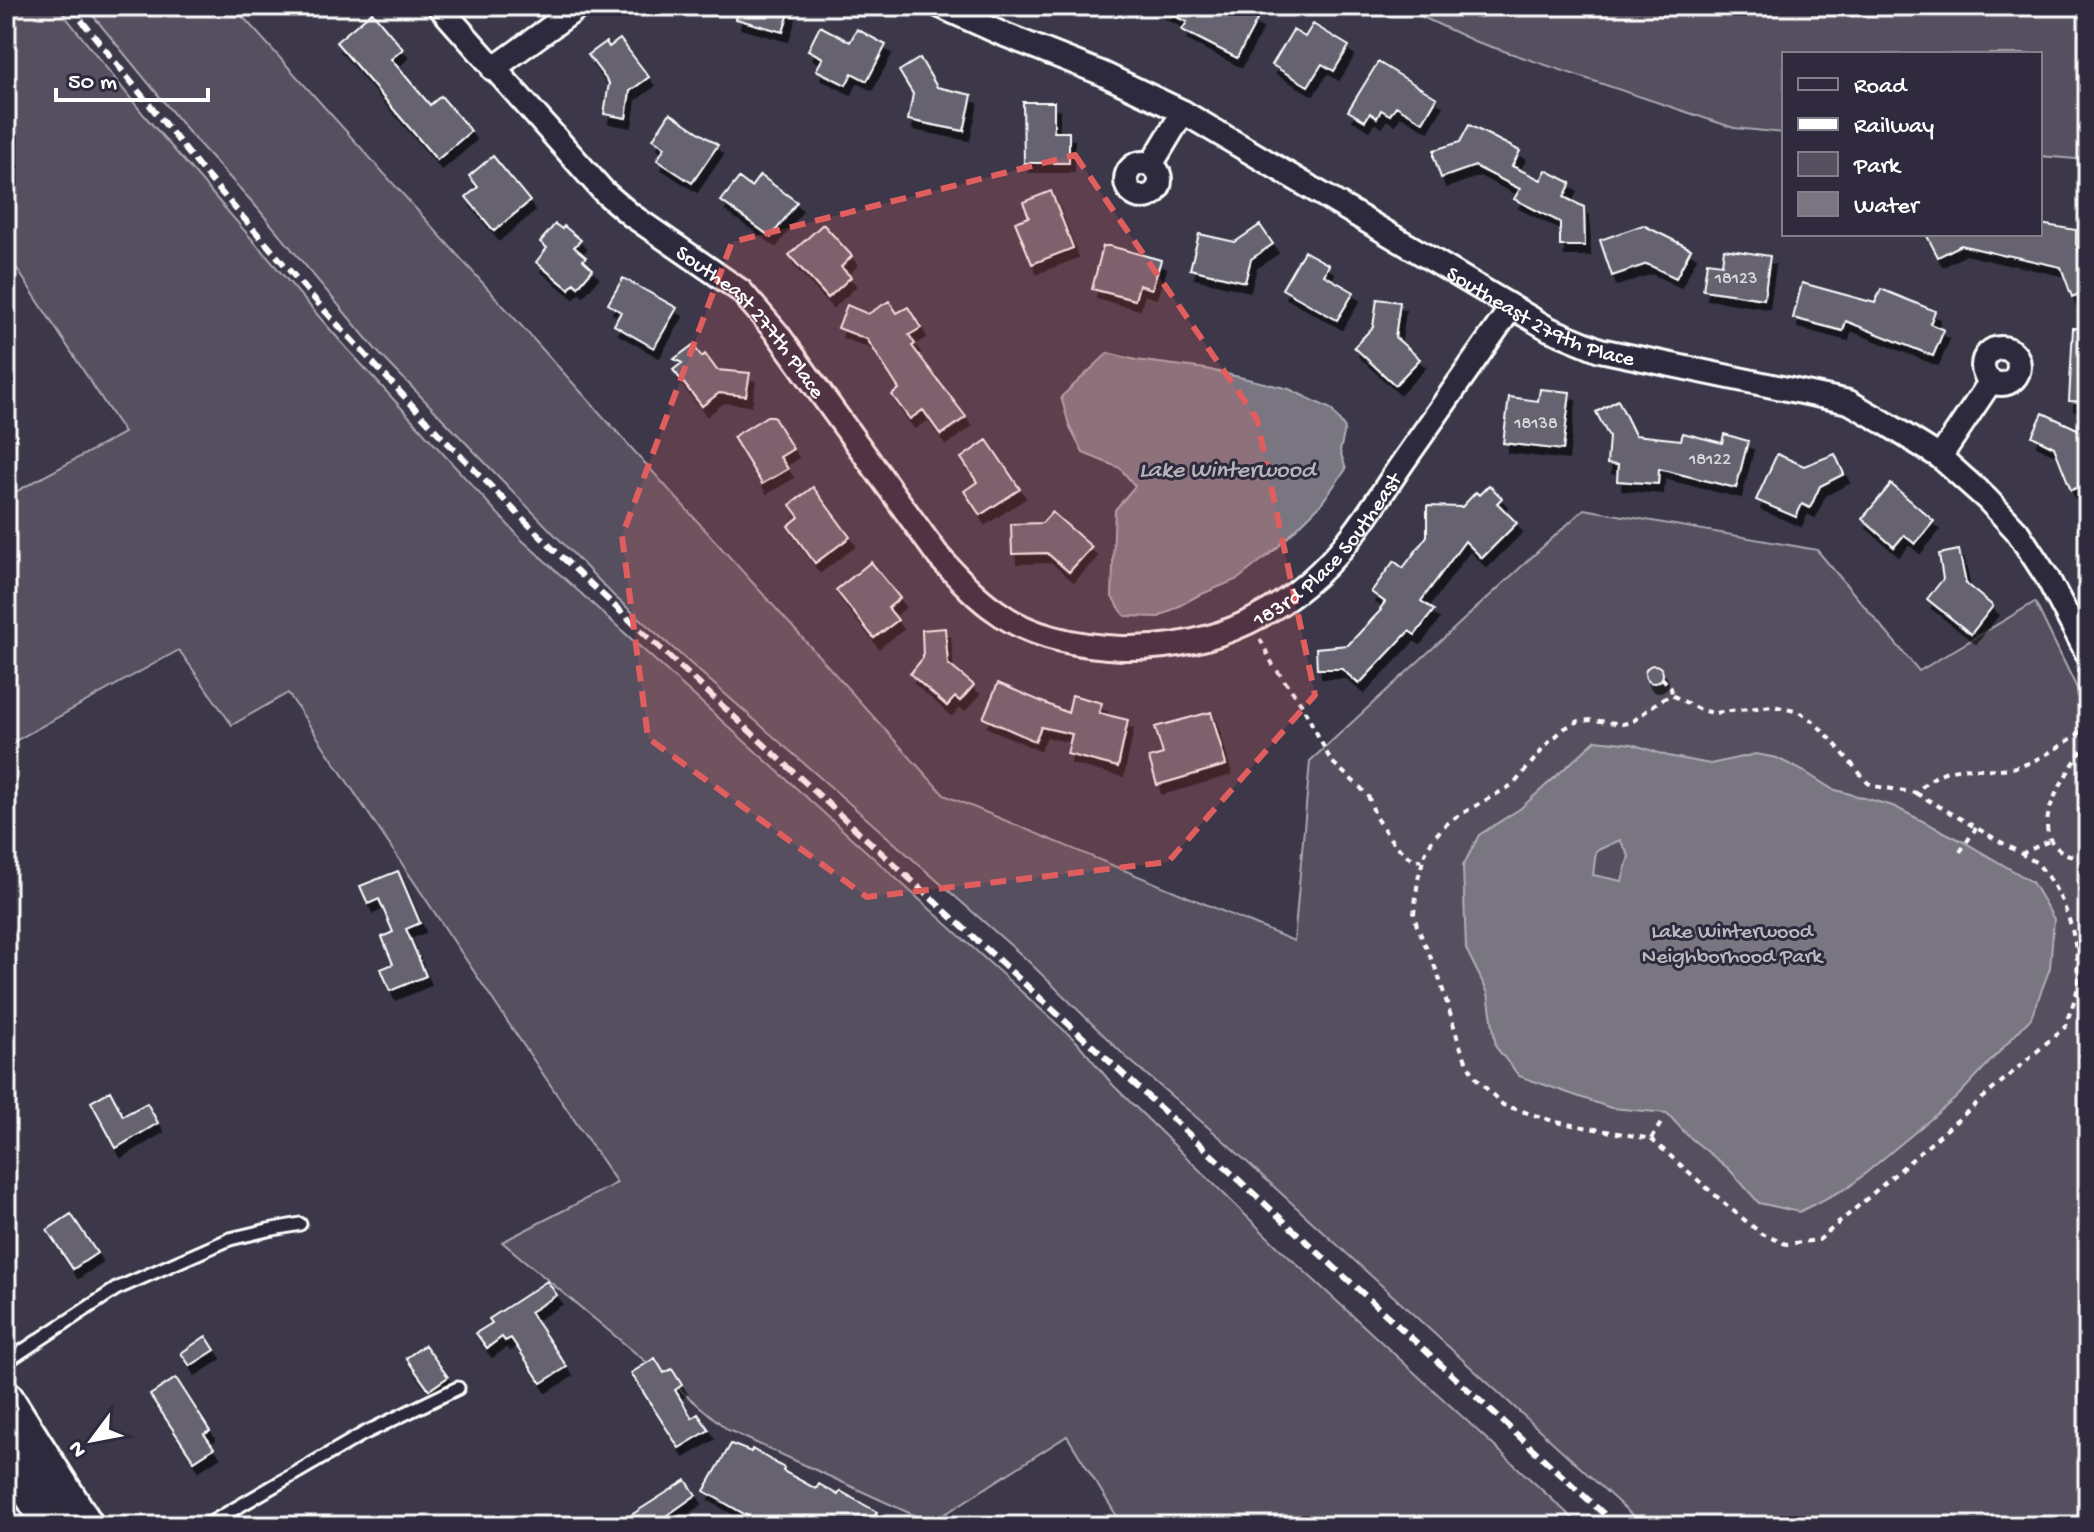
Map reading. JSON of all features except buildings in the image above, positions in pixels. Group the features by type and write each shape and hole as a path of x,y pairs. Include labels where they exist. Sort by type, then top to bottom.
{"main road":[{"path":"6,1399 86,1526"},
{"path":"6,1454 33,1505"}],"street":[{"name":"Southeast 277th Place","path":"439,6 604,192 631,215 741,291 777,333 939,557 967,587 998,613 1028,629 1055,638"},
{"path":"493,69 580,6"},
{"name":"Southeast 279th Place","path":"940,6 1101,73 1183,112 1549,329 1600,350 1849,402 1940,457 1987,499 2017,531 2047,577 2088,655"},
{"path":"1151,165 1183,112"},
{"name":"183rd Place Southeast","path":"1055,638 1105,647 1179,646 1222,634 1291,598 1348,541 1511,308"},
{"path":"1940,457 1991,381"}],"lane":[{"path":"6,1362 116,1289 230,1239 300,1224"},
{"path":"205,1526 363,1434 458,1388"}],"path":[{"path":"1251,621 1273,665 1301,703 1331,761 1369,798 1376,818 1394,844 1409,857 1422,861"},
{"path":"1662,678 1671,688 1672,695"},
{"path":"1672,695 1700,710 1714,713 1773,706 1799,712 1829,737 1868,783 1916,793 2037,863 2060,895 2071,921 2076,943 2078,985 2065,1027 1819,1240 1786,1244 1762,1234 1651,1139 1556,1122 1503,1105 1476,1078 1460,1046 1438,974 1417,926 1414,914 1422,861 1444,826 1514,784 1548,743 1565,728 1579,721 1632,722 1672,695"},
{"path":"1916,793 1927,780 1952,769 1990,769 2028,763 2087,729 2088,739 2051,803 2046,829 2057,848 2067,855 2084,858"},
{"path":"1960,852 1976,828"},
{"path":"2021,854 2051,840"},
{"path":"1651,1139 1661,1123"}],"highlighted area":[{"path":"1075,155 1257,419 1315,695 1168,862 867,897 648,738 622,536 732,242"}],"green space":[{"path":"6,6 57,6 144,115 342,343 522,540 1077,1042 1113,1085 1278,1247 1581,1526 1123,1526 1067,1436 931,1523 728,1430 502,1242 617,1183 288,693 232,725 179,650 6,746 6,497 124,433 6,252"},
{"name":"Lake Winterwood Neighborhood Park","path":"85,6 235,8 944,795 1294,941 1310,761 1584,509 1817,550 1919,671 2035,602 2088,711 2088,1526 1644,1526 1223,1140 1126,1057 1025,958 615,597 376,350"},
{"path":"1399,6 2088,6 2088,160 2042,156 2042,52 1782,52 1782,133 1734,128 1474,41"}],"water":[{"name":"Lake Winterwood","path":"1108,353 1206,369 1289,389 1331,409 1345,429 1340,451 1346,469 1320,505 1276,549 1238,579 1197,596 1159,617 1125,616 1112,597 1115,510 1135,486 1120,468 1083,453 1070,428 1061,397"},
{"path":"1596,740 1632,744 1668,756 1710,764 1756,754 1777,758 1832,789 1893,806 1964,842 2032,882 2054,919 2050,968 2031,1018 1956,1098 1849,1187 1799,1212 1759,1203 1729,1169 1687,1135 1667,1113 1611,1108 1519,1076 1496,1047 1488,993 1466,949 1463,866 1479,835 1521,808","holes":["1620,840 1629,856 1622,881 1593,875 1596,851"]}],"railway":[{"path":"70,6 206,175 325,311 438,433 551,547 1617,1526"}]}
